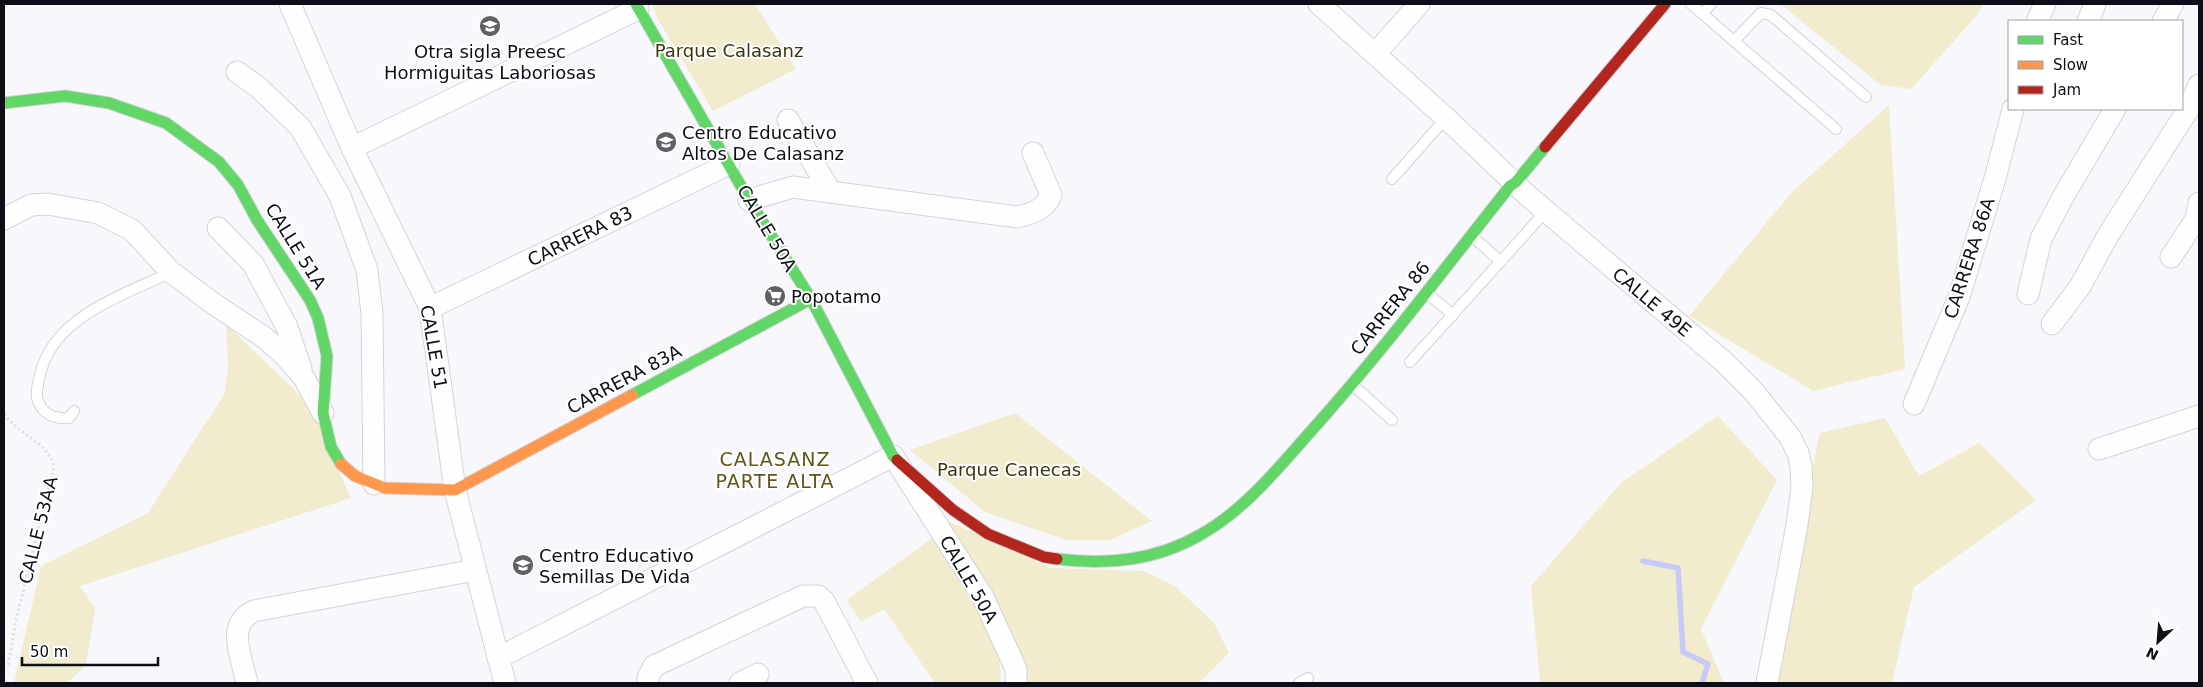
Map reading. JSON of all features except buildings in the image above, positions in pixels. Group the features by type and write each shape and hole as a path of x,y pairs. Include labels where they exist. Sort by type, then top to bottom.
{"street":[{"name":"CALLE 51","path":"290,4 352,148 430,308 455,490 505,683"},
{"name":"CALLE 49E","path":"1319,4 1376,53 1546,211 1724,362 1766,405 1790,437 1798,453 1802,487 1797,526 1767,683"},
{"path":"1376,53 1419,4"},
{"name":"CARRERA 86","path":"1093,563 1126,561 1163,552 1206,531 1235,511 1274,473 1352,385 1510,186 1516,182 1665,4"},
{"path":"2038,20 2045,4"},
{"path":"2088,20 2095,4"},
{"path":"2164,20 2173,4"},
{"path":"352,148 637,6"},
{"name":"CALLE 50A","path":"637,6 749,200 811,299 893,456 983,597 1016,669 1016,683"},
{"path":"237,72 258,87 300,127 340,196 367,270 372,313 374,484"},
{"path":"2052,324 2081,285 2107,237 2189,108 2199,85"},
{"name":"CALLE 51A","path":"4,103 65,96 109,103 166,123 219,162 238,185 257,220 310,300 318,318 327,356 323,413 331,447 339,462 355,476 385,488 455,490"},
{"name":"CARRERA 86A","path":"1914,404 1959,297 1996,175 2013,110"},
{"path":"2028,294 2041,239 2063,197 2114,110"},
{"path":"788,120 830,191"},
{"path":"749,200 793,187 1018,217 1034,213 1046,204 1051,194 1033,153"},
{"name":"CARRERA 83","path":"430,308 729,164"},
{"path":"4,219 31,205 48,204 98,213 132,230 171,272 265,338 286,356 304,378"},
{"path":"2171,257 2196,219 2199,205"},
{"path":"218,228 253,264 287,327 304,378 323,413"},
{"name":"CARRERA 83A","path":"455,490 811,299"},
{"path":"2099,449 2199,416"},
{"path":"498,658 893,456"},
{"name":"CALLE 50A","path":"893,456 953,510 988,534 1044,557 1093,563"},
{"path":"247,683 236,634 238,624 244,616 254,611 475,570"},
{"path":"648,683 648,676 654,666 803,596 811,595 824,601 867,683"}],"lane":[{"path":"1691,4 1836,130"},
{"path":"1703,14 1711,4"},
{"path":"1734,42 1761,14 1771,15 1866,97"},
{"path":"1392,179 1446,118"},
{"path":"1410,362 1546,211"},
{"path":"1471,235 1501,262"},
{"path":"74,411 69,418 59,419 42,409 37,399 44,357 53,344 85,315 171,272"},
{"path":"1426,292 1453,315"},
{"path":"1352,385 1392,420"},
{"path":"1299,683 1308,678"}],"path":[{"name":"CALLE 53AA","path":"4,414 20,432 46,449 54,467 16,620 8,667"}],"green space":[{"name":"Parque Calasanz","path":"652,4 755,4 796,69 713,111 656,16"},
{"path":"1780,4 1984,4 1978,14 1911,89 1881,85"},
{"path":"1889,105 1905,369 1813,391 1689,316 1792,192"},
{"path":"226,324 310,405 351,498 80,586 95,608 86,665 67,683 14,683 41,566 148,513 225,393 228,365"},
{"name":"Parque Canecas","path":"1015,413 1152,521 1110,540 1066,540 985,512 910,450"},
{"path":"1718,416 1777,480 1701,629 1724,683 1540,683 1531,586 1621,483"},
{"path":"1885,418 1919,476 1979,443 2036,500 1914,587 1892,683 1769,683 1767,680 1820,433"},
{"path":"944,519 1051,568 1144,571 1175,586 1214,623 1229,653 1199,683 1025,683"},
{"path":"932,538 999,645 1001,683 935,683 884,609 861,622 847,600"}],"waterway":[{"path":"1643,561 1678,568 1683,652 1708,664 1702,683"}],"traffic: fast":[{"path":"636,4 749,200 811,299 893,456 897,460"},
{"path":"4,103 65,96 109,103 166,123 219,162 238,185 257,220 310,300 318,318 327,356 323,413 331,447 341,464"},
{"path":"1057,559 1112,561 1148,556 1183,544 1216,525 1232,513 1260,487 1338,400 1413,310 1510,186 1516,182 1545,147"},
{"path":"632,395 811,299"}],"traffic: slow":[{"path":"341,464 355,476 385,488 455,490 632,395"}],"traffic: jam":[{"path":"1545,147 1665,4"},
{"path":"897,460 953,510 988,534 1044,557 1057,559"}],"place":[{"name":"Otra sigla Preesc Hormiguitas Laboriosas","path":"490,26"},
{"name":"Centro Educativo Altos De Calasanz","path":"666,142"},
{"name":"Popotamo","path":"775,296"},
{"name":"Centro Educativo Semillas De Vida","path":"523,565"}],"district":[{"name":"CALASANZ PARTE ALTA","path":"775,470"}]}
